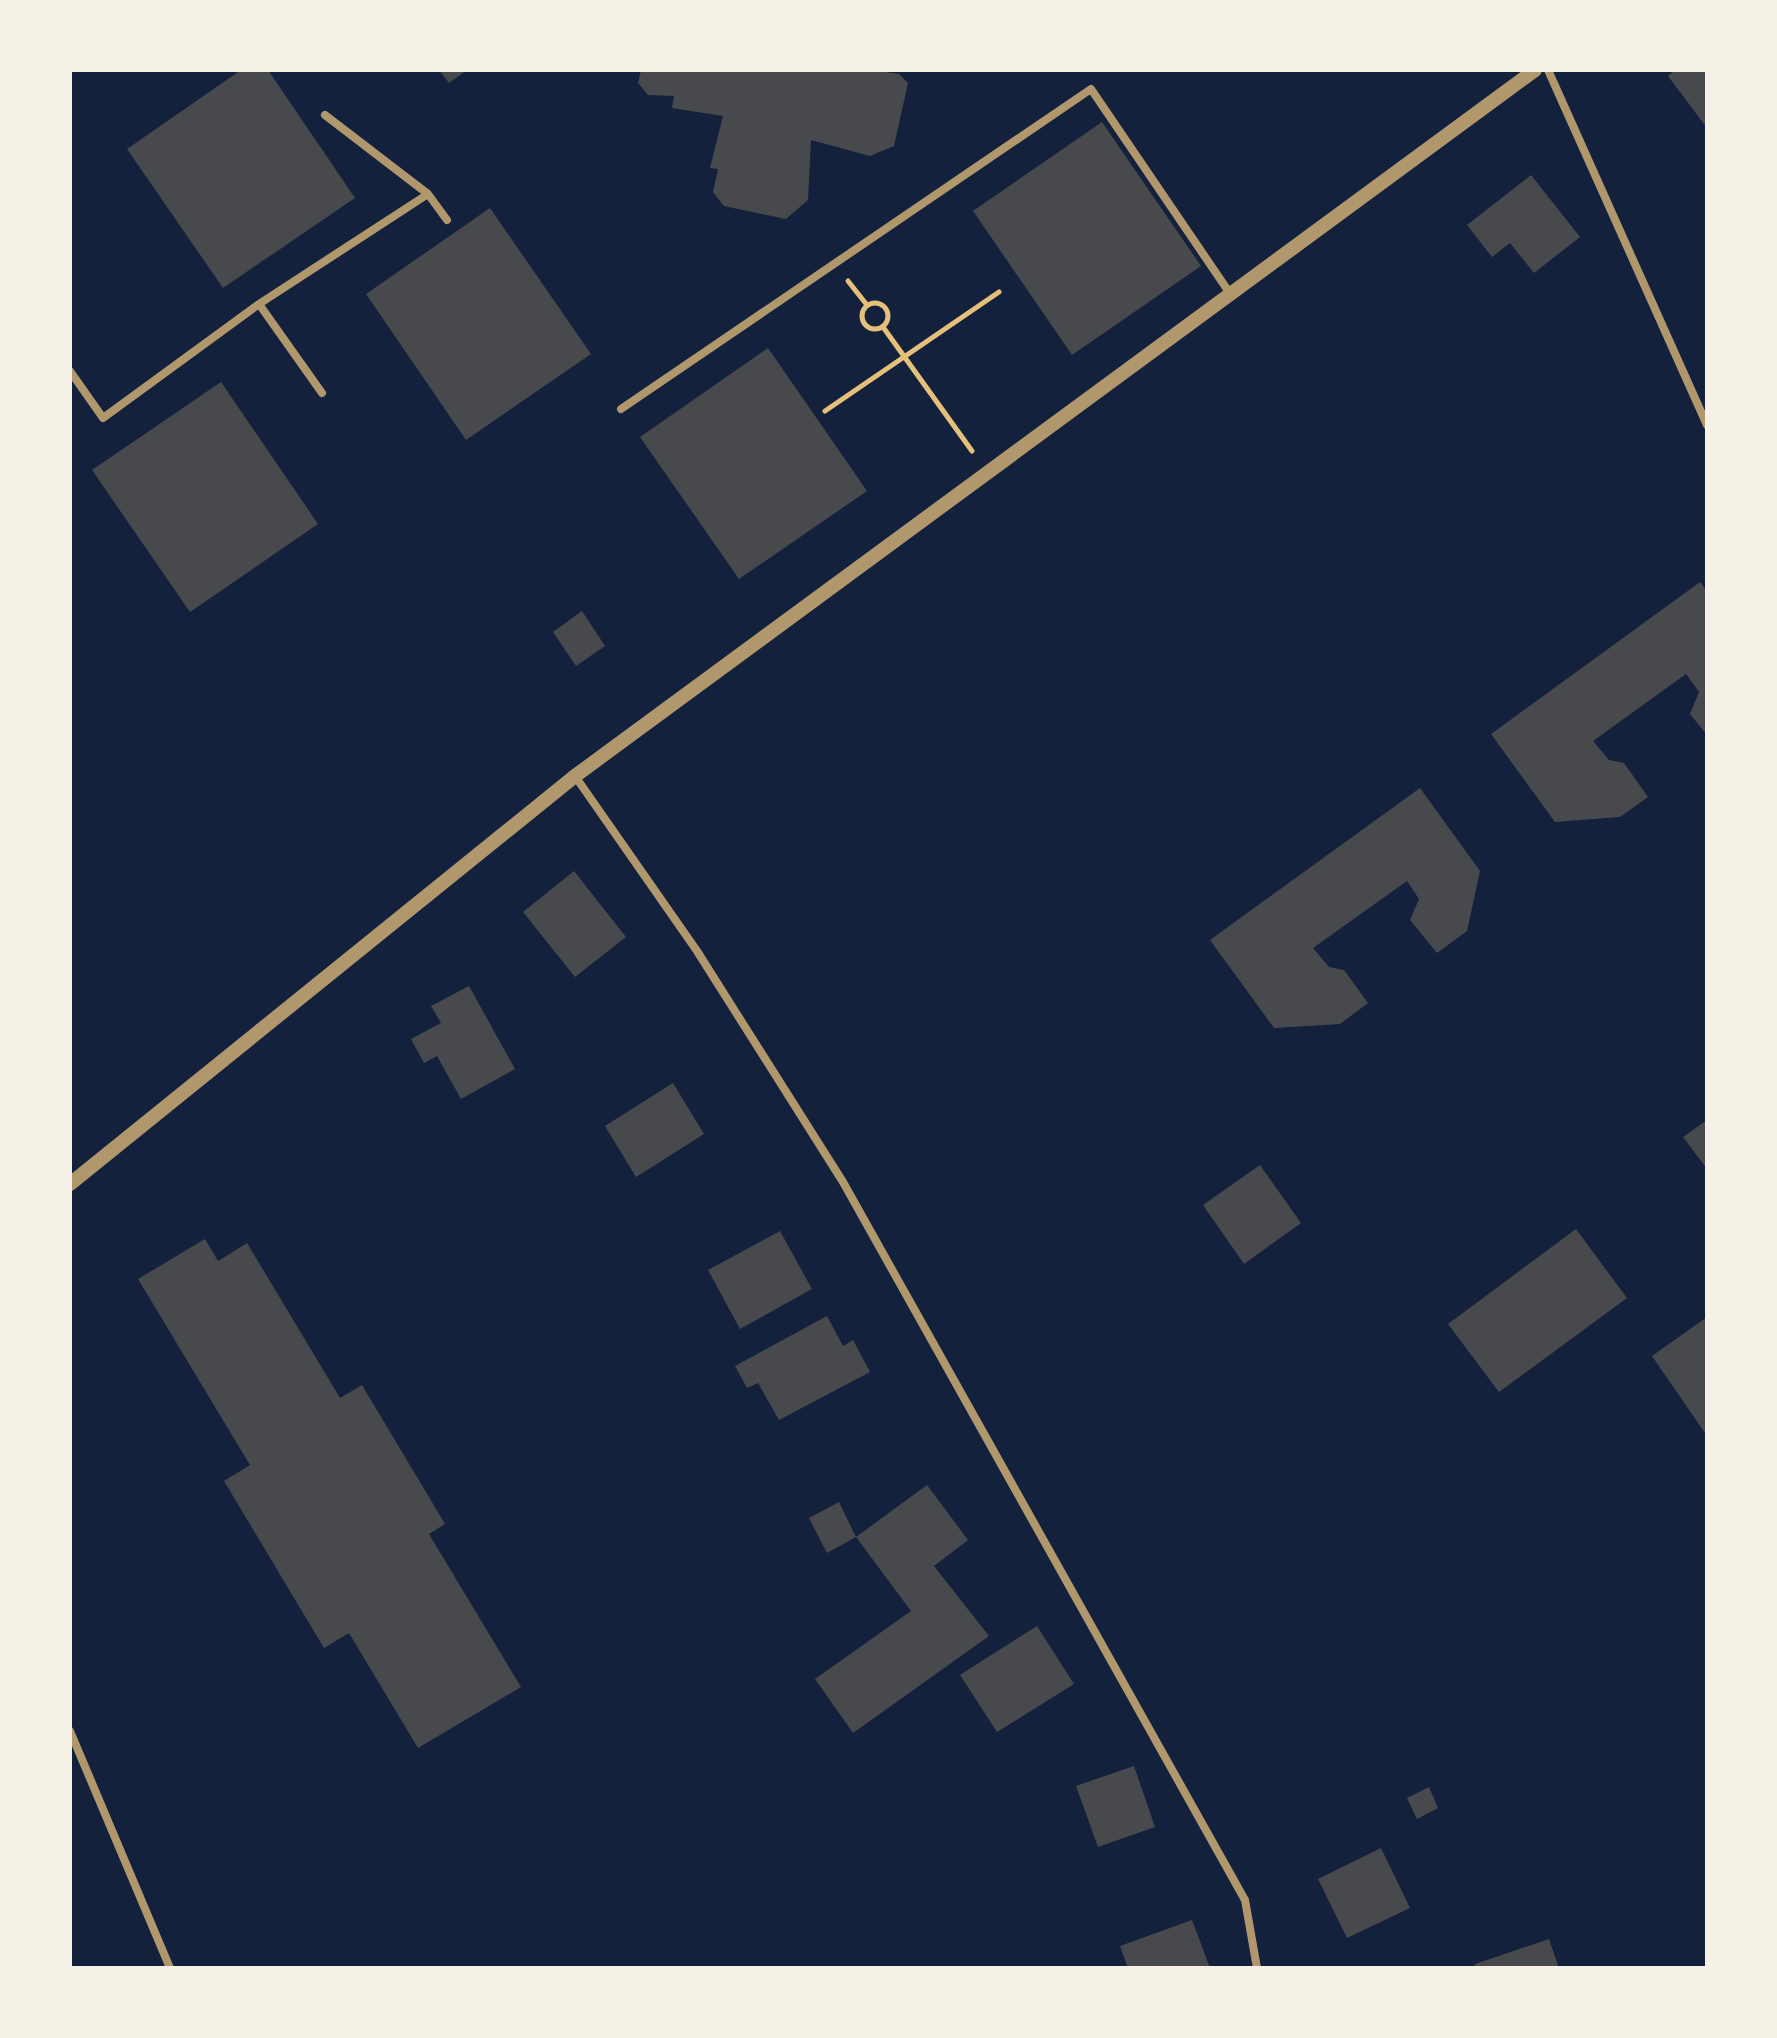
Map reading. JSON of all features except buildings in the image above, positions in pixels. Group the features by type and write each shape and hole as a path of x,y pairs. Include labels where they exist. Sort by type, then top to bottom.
{"street":[{"path":"70,1184 575,776 1535,70"},
{"path":"1548,70 1707,425"},
{"path":"621,409 1091,89 1231,295"},
{"path":"325,115 428,194 447,220"},
{"path":"70,371 103,418 259,304 428,194"},
{"path":"259,304 322,393"},
{"path":"575,776 697,951 843,1182 1245,1900 1257,1968"},
{"path":"70,1731 170,1968"}],"path":[{"path":"825,411 999,292"},
{"path":"877,303 886,308 888,319 883,327 873,330 864,324 862,314 867,305 877,303"},
{"path":"883,327 989,474"}]}
